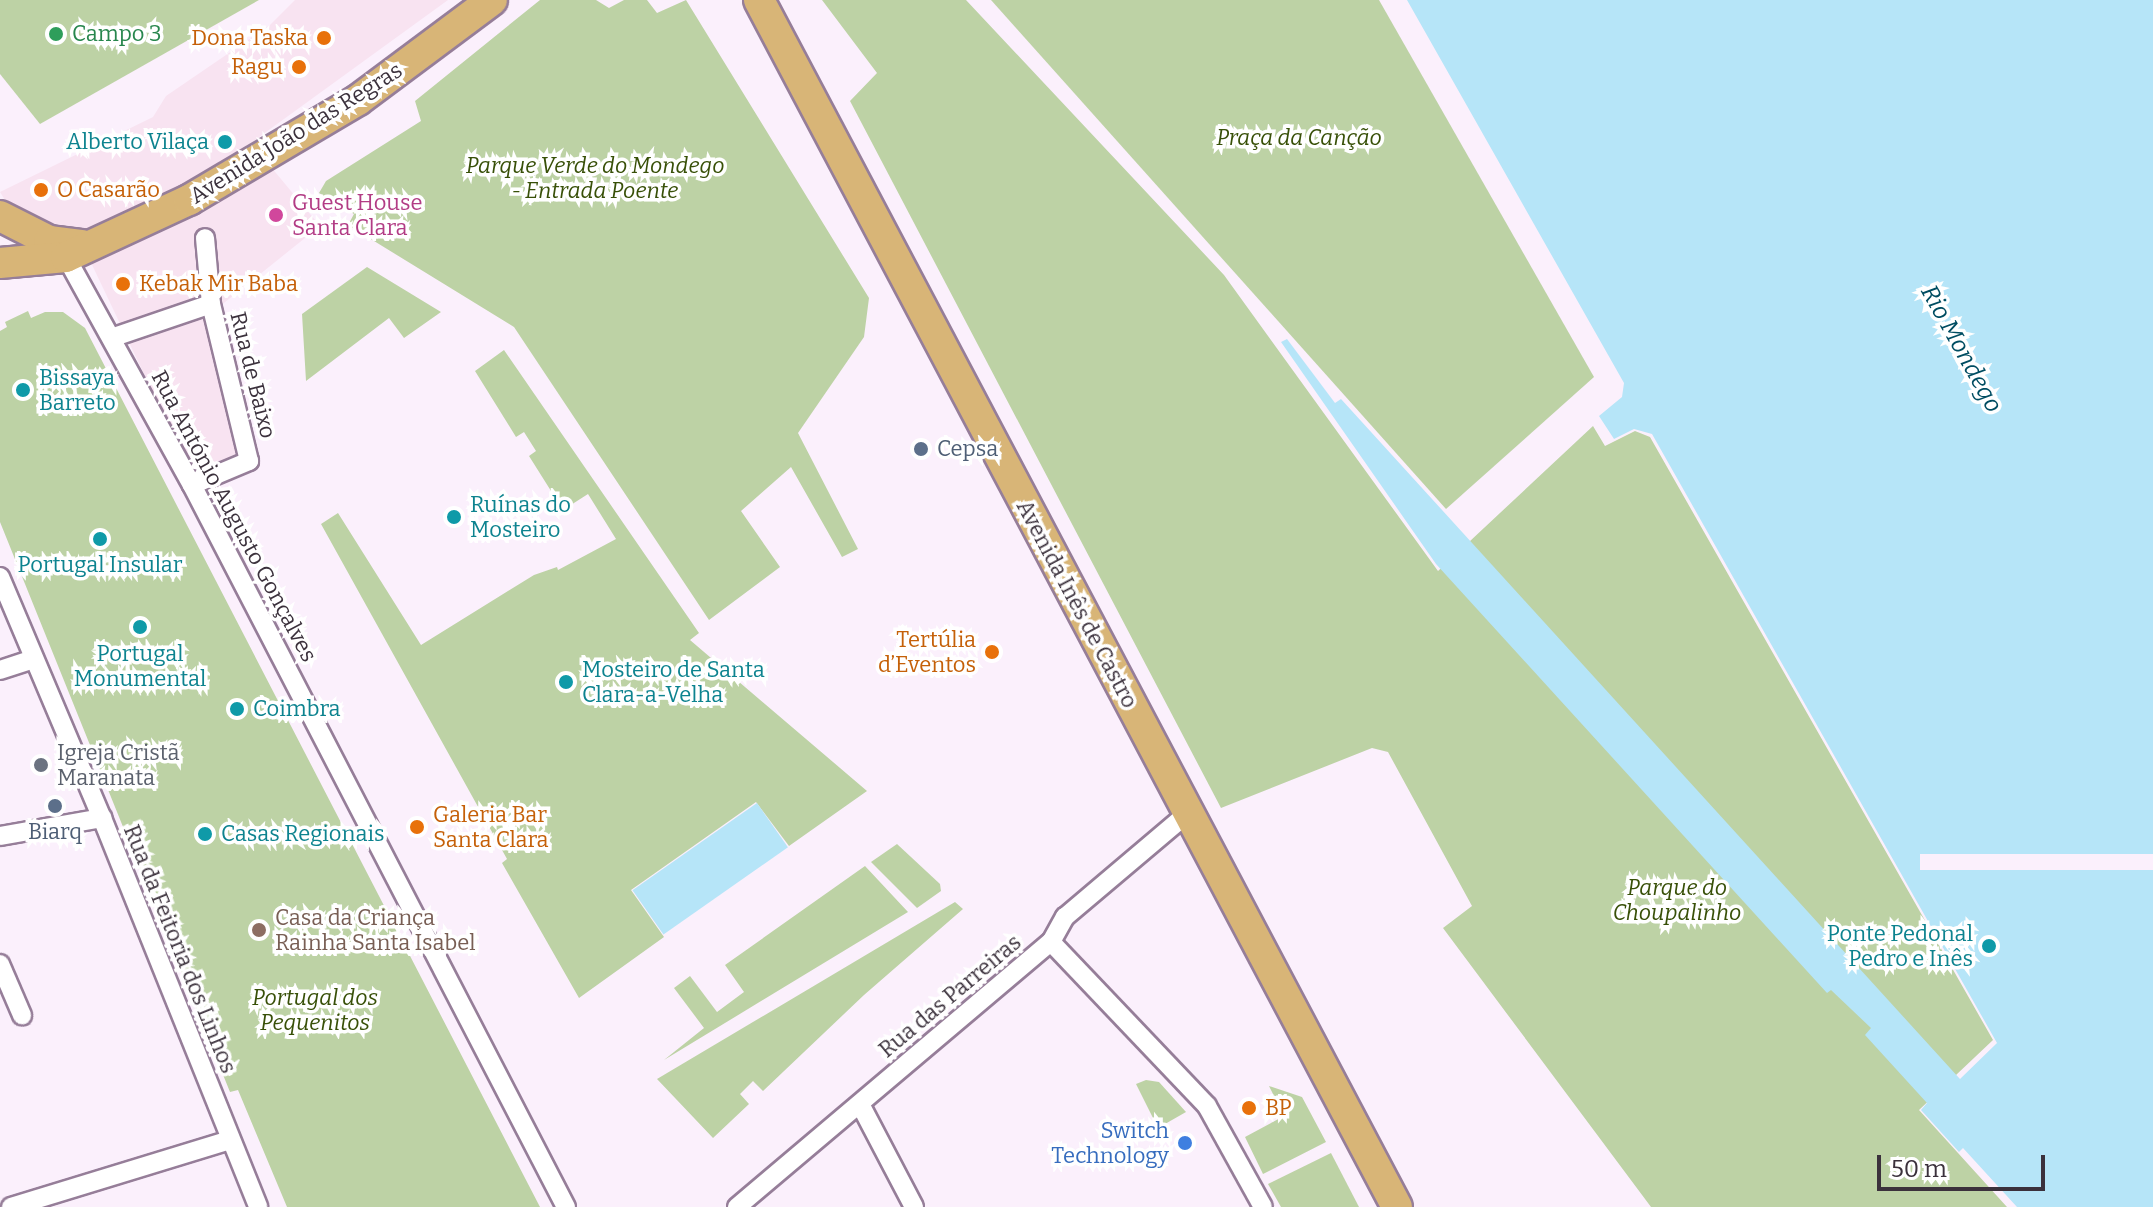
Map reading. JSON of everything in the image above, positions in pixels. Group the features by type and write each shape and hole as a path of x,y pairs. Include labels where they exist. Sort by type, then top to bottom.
{"main road":[{"name":"Avenida João das Regras","path":"0,263 78,252 189,200 269,155 384,82 492,0"},
{"name":"Avenida Inês de Castro","path":"759,0 1397,1207"},
{"path":"0,216 78,252"}],"street":[{"name":"Rua de Baixo","path":"192,485 249,461 211,304 205,238"},
{"name":"Rua António Augusto Gonçalves","path":"78,252 114,337 566,1207"},
{"path":"114,337 211,304"},
{"name":"Rua da Feitoria dos Linhos","path":"0,577 102,818 258,1207"},
{"path":"0,670 33,659"},
{"name":"Rua das Parreiras","path":"737,1207 1051,942 1065,917 1187,814"},
{"path":"0,836 102,818"},
{"path":"1051,942 1207,1106 1263,1207"},
{"path":"0,964 22,1015"},
{"path":"860,1104 914,1207"},
{"path":"11,1207 30,1204 230,1140"}],"shaded area":[{"path":"295,0 448,0 251,143 320,226 209,315 245,457 195,481 74,227 33,220 8,205 0,192 153,117 166,96 270,25"}],"green space":[{"path":"0,0 259,0 40,124 0,74"},
{"name":"Parque Verde do Mondego - Entrada Poente","path":"540,0 596,0 609,8 624,0 647,0 657,13 686,0 869,298 864,337 798,433 858,549 842,557 791,467 741,511 780,567 709,620 514,327 348,225 354,214 319,193 326,181 421,121 415,101"},
{"name":"Parque do Choupalinho","path":"822,0 966,0 1224,275 1438,571 1593,426 1605,446 1635,431 1650,437 1993,1040 1919,1110 2007,1207 1651,1207 1443,928 1472,906 1388,752 1372,748 1221,808 850,101 877,73"},
{"name":"Praça da Canção","path":"991,0 1379,0 1594,377 1446,509"},
{"path":"367,267 441,312 404,338 389,318 306,381 302,314"},
{"name":"Portugal dos Pequenitos","path":"28,311 31,318 45,312 63,312 85,328 540,1207 287,1207 238,1090 230,1092 0,522 0,331 7,327 5,322"},
{"path":"504,350 699,633 690,640 867,791 789,846 756,802 631,890 664,937 579,998 502,863 507,859 321,524 338,513 421,645 534,575 557,567 558,570 616,539 588,494 563,510 529,456 536,451 524,432 516,437 475,371"},
{"path":"897,844 940,884 941,891 917,908 871,862"},
{"path":"865,866 908,912 664,1060 704,1028 674,988 690,976 717,1012 744,992 725,965"},
{"path":"955,902 963,909 864,995 763,1091 753,1081 740,1094 749,1104 713,1138 657,1079"},
{"path":"1146,1080 1159,1082 1186,1112 1158,1128 1136,1084"},
{"path":"1269,1086 1302,1097 1326,1142 1263,1174 1245,1137 1284,1116"},
{"path":"1331,1153 1359,1207 1281,1207 1268,1184"}],"water":[{"name":"Rio Mondego","path":"1407,0 2153,0 2153,1207 2017,1207 1963,1148 1959,1152 1921,1110 1927,1103 1865,1035 1871,1028 1831,990 1827,993 1436,564 1281,342 1287,339 1335,403 1341,399 1960,1079 1997,1043 1652,434 1634,429 1614,439 1599,416 1622,397 1624,383"},
{"path":"757,803 788,847 663,934 632,890"}],"pier":[{"path":"1920,854 2153,854 2153,870 1920,870"}],"place":[{"name":"Campo 3","path":"56,34"},
{"name":"Dona Taska","path":"324,38"},
{"name":"Ragu","path":"299,67"},
{"name":"Alberto Vilaça","path":"225,142"},
{"name":"O Casarão","path":"41,190"},
{"name":"Guest House Santa Clara","path":"276,215"},
{"name":"Kebak Mir Baba","path":"123,284"},
{"name":"Bissaya Barreto","path":"23,390"},
{"name":"Cepsa","path":"921,449"},
{"name":"Ruínas do Mosteiro","path":"454,517"},
{"name":"Portugal Insular","path":"100,539"},
{"name":"Portugal Monumental","path":"140,627"},
{"name":"Tertúlia d’Eventos","path":"992,652"},
{"name":"Mosteiro de Santa Clara-a-Velha","path":"566,682"},
{"name":"Coimbra","path":"237,709"},
{"name":"Igreja Cristã Maranata","path":"41,765"},
{"name":"Biarq","path":"55,806"},
{"name":"Galeria Bar Santa Clara","path":"417,827"},
{"name":"Casas Regionais","path":"205,834"},
{"name":"Casa da Criança Rainha Santa Isabel","path":"259,930"},
{"name":"Ponte Pedonal Pedro e Inês","path":"1989,946"},
{"name":"BP","path":"1249,1108"},
{"name":"Switch Technology","path":"1185,1143"}]}
